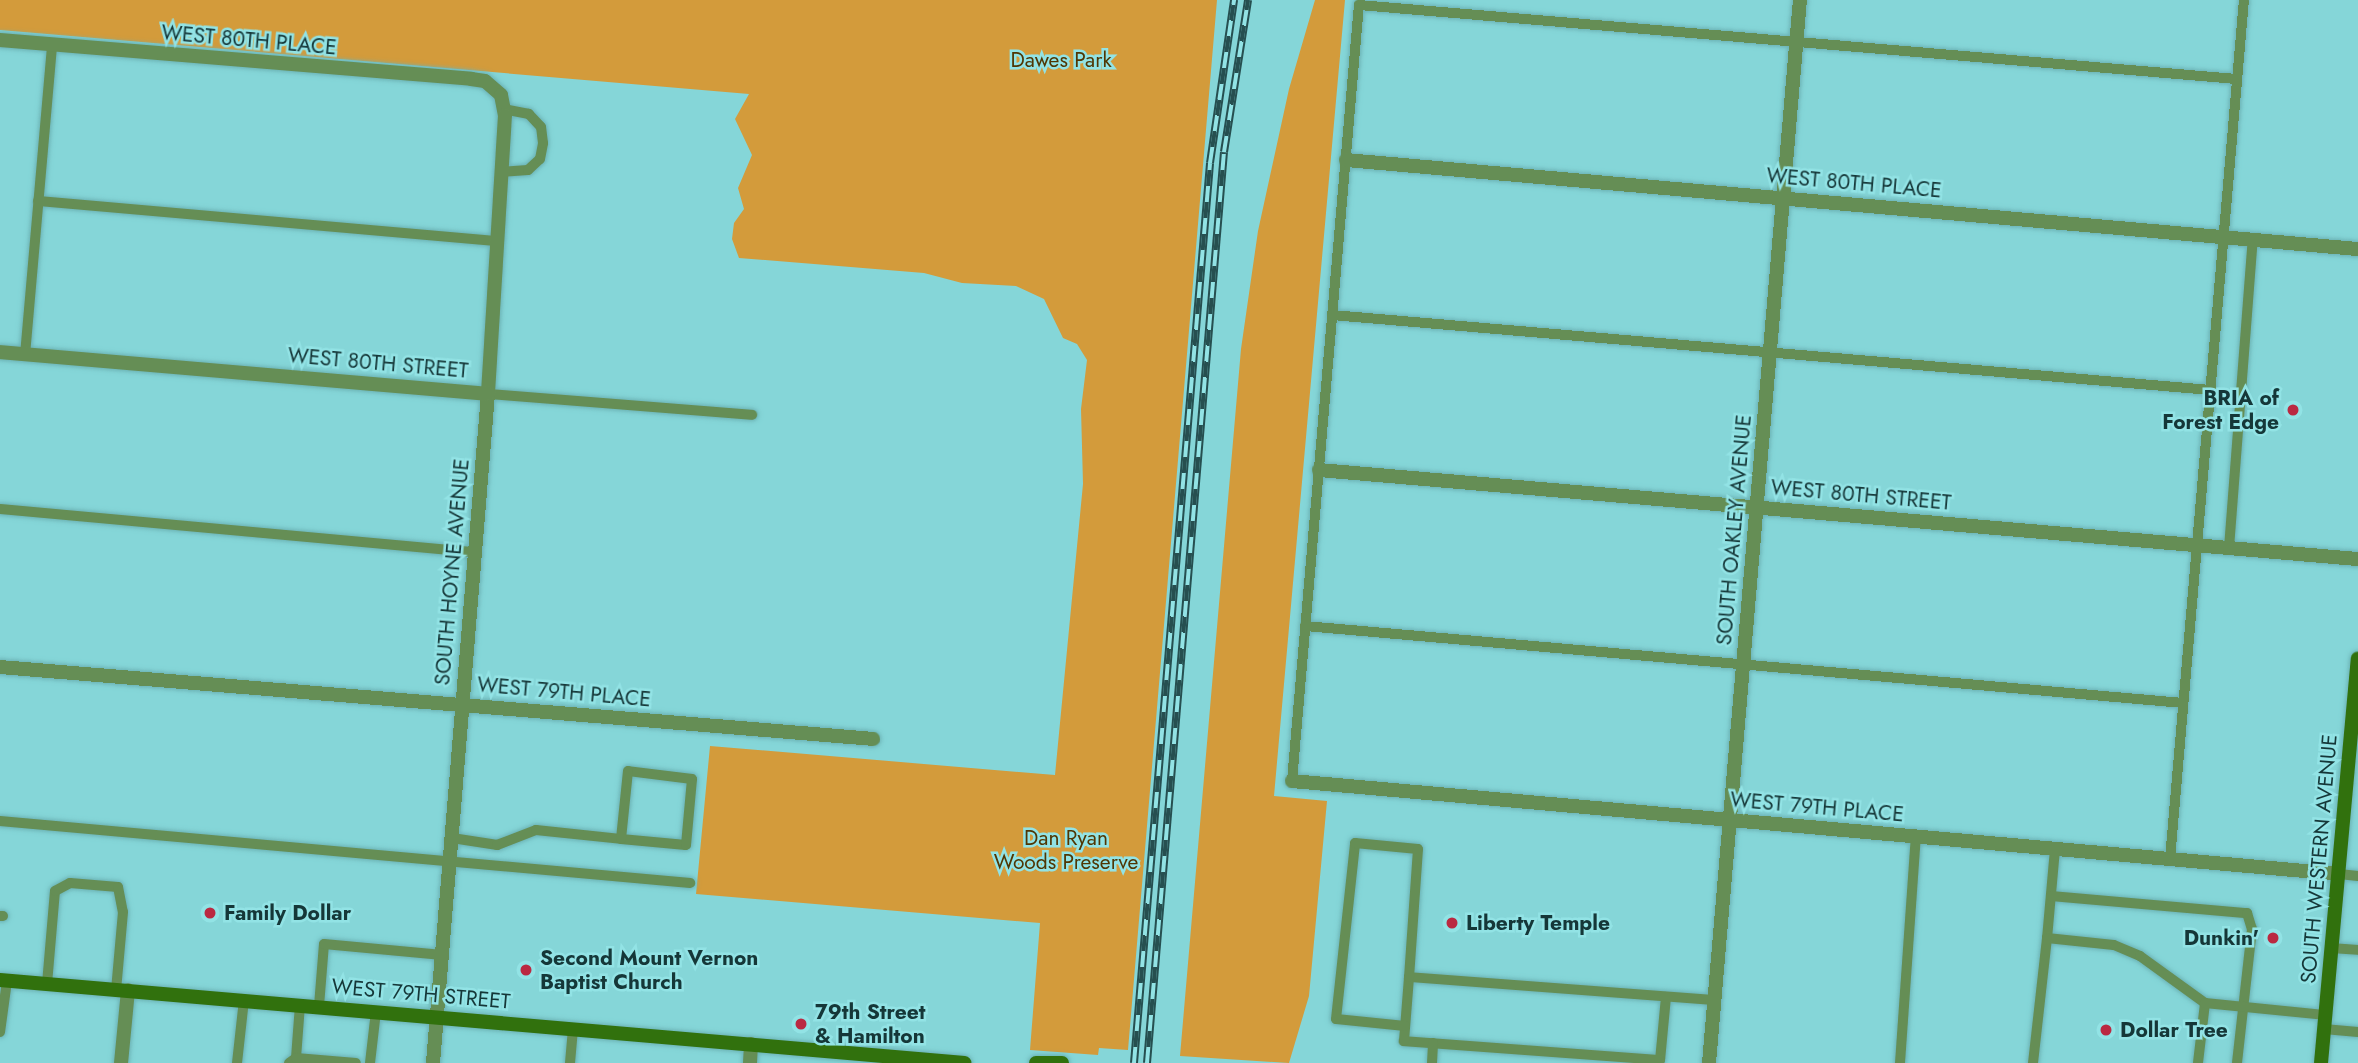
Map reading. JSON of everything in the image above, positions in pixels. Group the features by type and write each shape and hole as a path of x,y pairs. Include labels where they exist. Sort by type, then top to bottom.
{"main road":[{"name":"SOUTH WESTERN AVENUE","path":"2321,1063 2355,722 2358,659"},
{"name":"WEST 79TH STREET","path":"4,980 573,1028 897,1060 964,1063"},
{"path":"1036,1063 1062,1063"}],"street":[{"name":"SOUTH OAKLEY AVENUE","path":"1709,1063 1800,0"},
{"name":"WEST 80TH PLACE","path":"0,40 471,79 494,86"},
{"name":"SOUTH HOYNE AVENUE","path":"433,1063 488,394 504,109 494,86"},
{"name":"WEST 80TH PLACE","path":"1346,160 2358,249"},
{"name":"WEST 80TH STREET","path":"0,352 488,394"},
{"name":"WEST 80TH STREET","path":"1319,470 2358,559"},
{"name":"WEST 79TH PLACE","path":"0,667 873,738"},
{"name":"WEST 79TH PLACE","path":"1292,781 2339,874"},
{"path":"121,1063 122,990"},
{"path":"750,1063 751,1044"}],"lane":[{"path":"2170,859 2244,0"},
{"path":"1292,781 1359,5 2237,79"},
{"path":"25,355 52,44"},
{"path":"500,172 528,170 540,159 543,143 541,127 528,114 504,109"},
{"path":"38,201 496,240"},
{"path":"2229,548 2253,239"},
{"path":"1332,315 2210,390"},
{"name":"WEST 80TH STREET","path":"488,394 752,415"},
{"path":"0,509 475,552"},
{"path":"1305,626 2183,703"},
{"path":"452,838 497,845 536,830 621,839 686,845 692,779 628,771 621,839"},
{"path":"0,821 690,883"},
{"path":"1900,1063 1916,836"},
{"path":"1405,1026 1336,1019 1355,843 1418,849 1404,1041 1660,1060 1666,997"},
{"path":"2033,1063 2055,849"},
{"path":"2339,874 2358,876"},
{"path":"47,984 55,891 70,883 118,887 123,912 122,990"},
{"path":"2051,896 2247,913 2252,929 2236,1063"},
{"path":"2047,938 2114,945 2140,956 2205,1003 2325,1022 2358,1032"},
{"path":"319,1006 324,944 442,955"},
{"path":"2331,948 2358,950"},
{"path":"1409,977 1715,1000"},
{"path":"0,1032 4,980"},
{"path":"237,1063 244,1000"},
{"path":"2198,1063 2205,1003"},
{"path":"300,1005 293,1060 356,1063"},
{"path":"370,1063 376,1011"},
{"path":"570,1063 573,1028"},
{"path":"1432,1063 1433,1043"}],"green space":[{"path":"0,0 1217,0 1128,1050 1099,1048 1098,1055 1030,1050 1040,923 696,894 710,746 1055,775 1083,484 1081,409 1087,360 1077,344 1063,338 1044,299 1016,286 962,283 924,273 739,258 732,239 734,223 744,209 738,188 752,155 735,119 749,94 0,30"},
{"path":"1315,0 1345,0 1274,796 1327,801 1309,996 1289,1063 1180,1056 1241,349 1258,231 1289,89"}],"railway":[{"path":"1134,1063 1210,163 1234,0"},
{"path":"1147,1063 1224,152 1248,0"}],"place":[{"name":"BRIA of Forest Edge","path":"2293,410"},
{"name":"Family Dollar","path":"210,913"},
{"name":"Liberty Temple","path":"1452,923"},
{"name":"Dunkin'","path":"2273,938"},
{"name":"Second Mount Vernon Baptist Church","path":"526,970"},
{"name":"79th Street & Hamilton","path":"801,1024"},
{"name":"Dollar Tree","path":"2106,1030"}],"park label":[{"name":"Dawes Park","path":"1061,60"},
{"name":"Dan Ryan Woods Preserve","path":"1066,850"}]}
